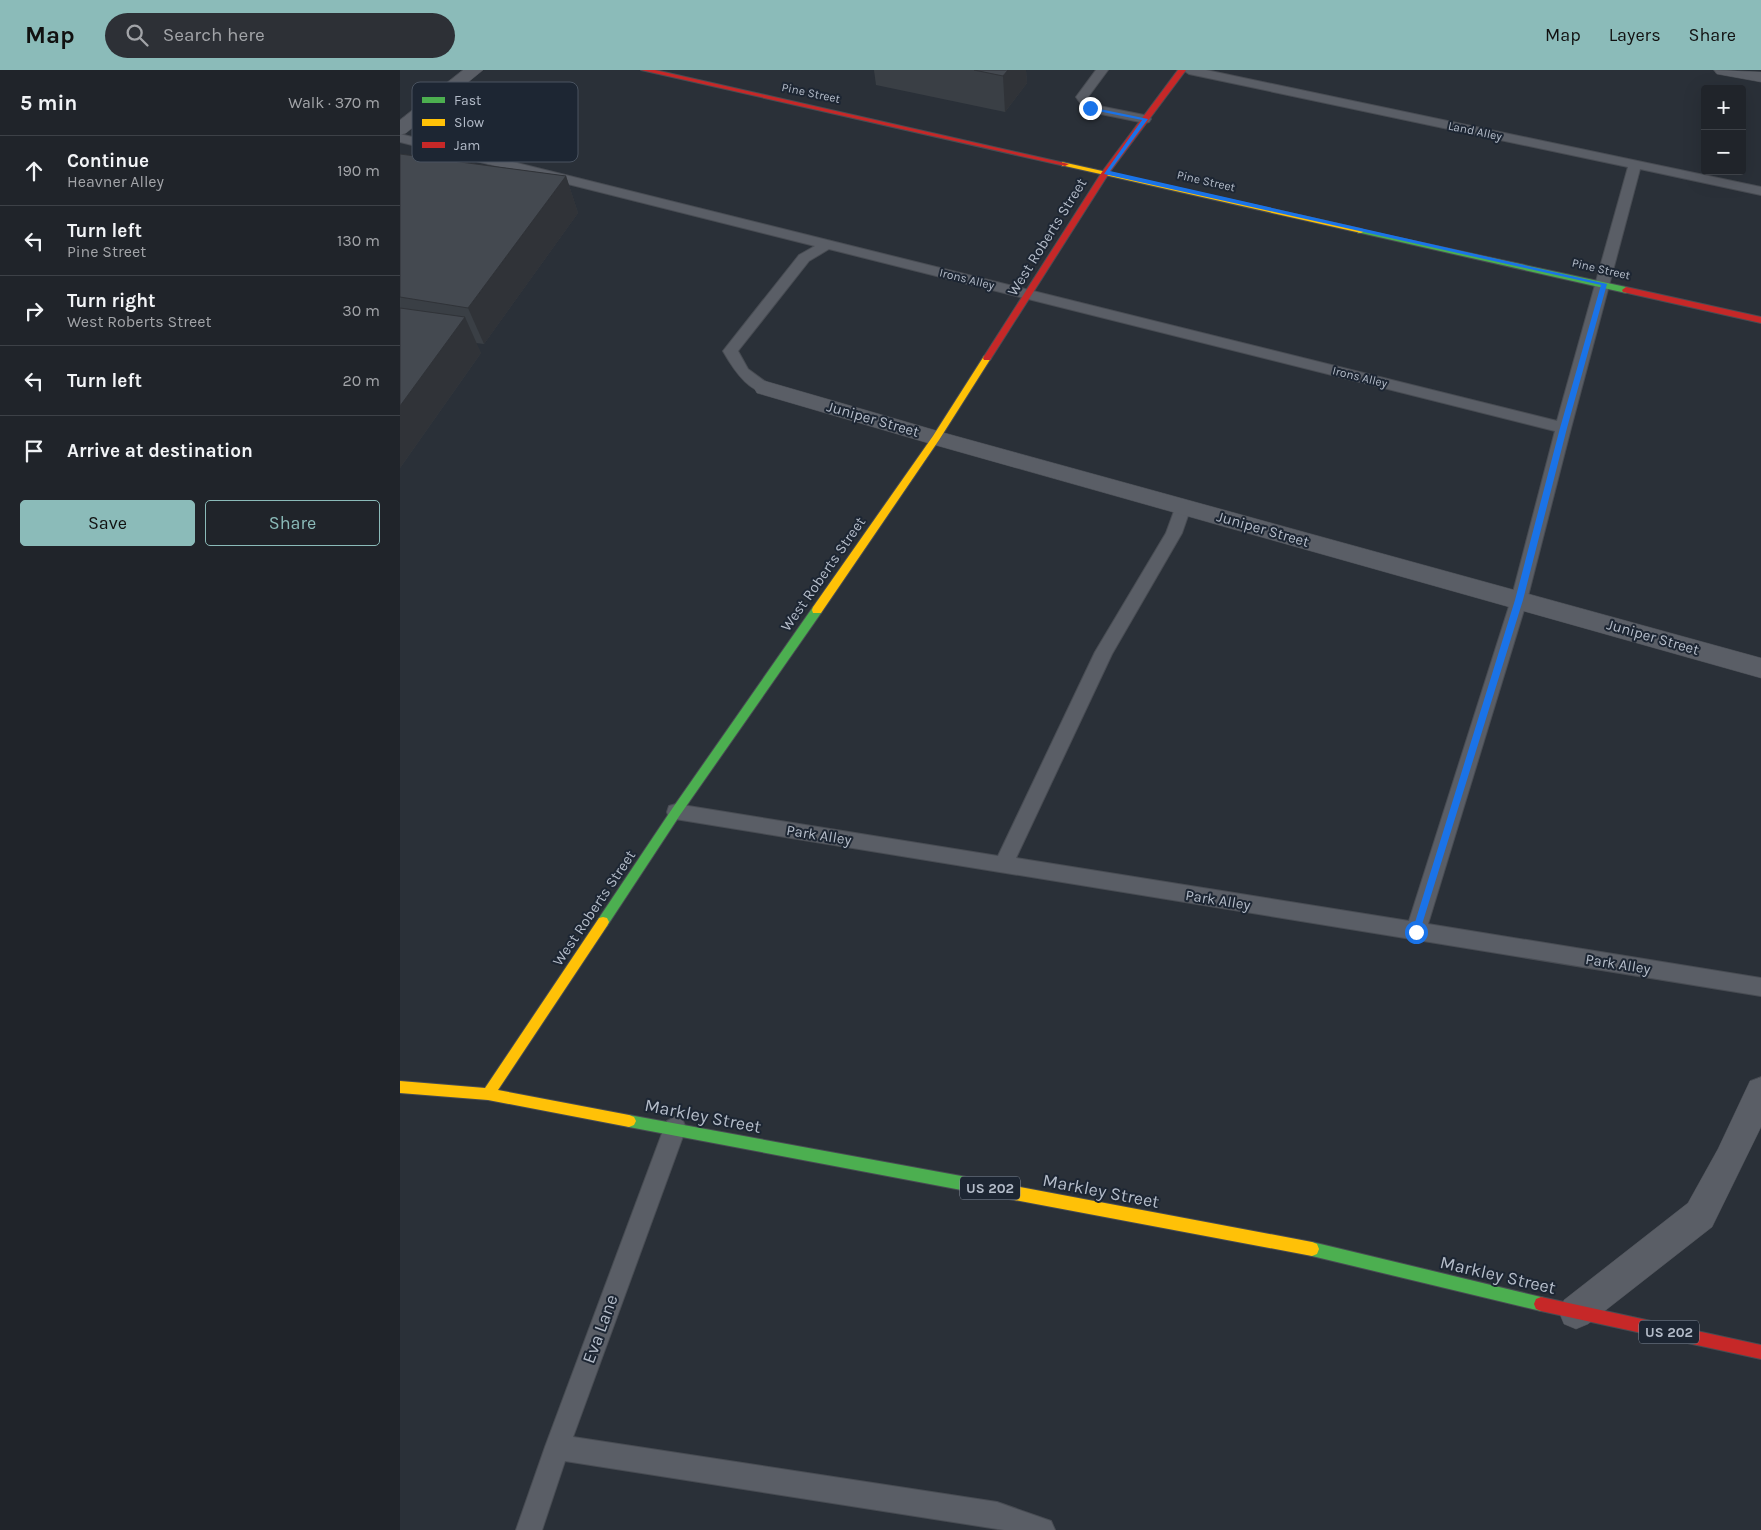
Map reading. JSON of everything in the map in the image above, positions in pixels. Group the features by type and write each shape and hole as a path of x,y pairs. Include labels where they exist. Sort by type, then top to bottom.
{"main road":[{"name":"Pine Street","path":"645,70 1761,320"},
{"name":"West Roberts Street","path":"488,1094 676,812 936,438 1106,172 1182,70"},
{"name":"Markley Street","path":"400,1087 488,1094 1315,1250 1576,1312 1761,1352"}],"street":[{"path":"459,82 474,70"},
{"path":"1722,70 1761,77"},
{"path":"400,129 412,119"},
{"name":"Juniper Street","path":"765,388 936,438 1761,668"},
{"path":"1576,1312 1700,1215 1729,1160 1761,1092"}],"lane":[{"path":"1102,70 1082,97 1090,108 1145,119"},
{"name":"Land Alley","path":"1189,70 1761,191"},
{"name":"Irons Alley","path":"497,162 1564,428"},
{"path":"1416,932 1519,600 1635,165"},
{"path":"765,388 743,372 730,351 804,258 828,244"},
{"path":"1003,865 1104,652 1174,533 1183,507"},
{"name":"Park Alley","path":"676,812 1761,987"},
{"name":"Eva Lane","path":"529,1530 557,1447 675,1128"},
{"path":"557,1447 997,1515 1042,1530"}],"building":[{"path":"974,70 1008,70 1003,76"},
{"path":"400,154 412,156 412,162 460,162 566,176 468,308 400,297"},
{"path":"400,308 465,317 400,406"}],"traffic: fast":[{"path":"1361,231 1626,290"},
{"path":"603,922 676,812 817,610"},
{"path":"629,1121 972,1185"},
{"path":"1312,1249 1541,1304"}],"traffic: slow":[{"path":"1065,164 1361,231"},
{"path":"817,610 936,438 987,358"},
{"path":"488,1094 603,922"},
{"path":"400,1087 488,1094 629,1121"},
{"path":"972,1185 1312,1249"}],"traffic: jam":[{"path":"645,70 1065,164"},
{"path":"987,358 1106,172 1182,70"},
{"path":"1626,290 1761,320"},
{"path":"1541,1304 1761,1352"}],"route":[{"path":"1090,108 1145,119 1106,172 1604,284 1519,600 1416,932"}]}
